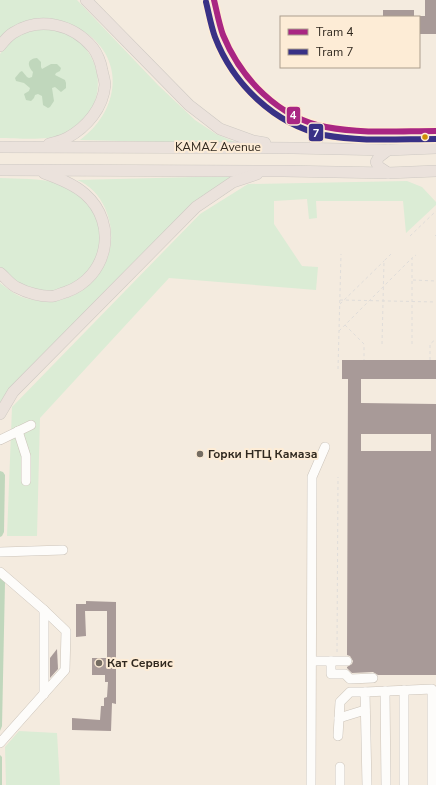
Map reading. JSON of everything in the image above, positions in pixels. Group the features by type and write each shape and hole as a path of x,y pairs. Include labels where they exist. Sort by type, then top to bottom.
{"main road":[{"path":"86,0 189,105 220,129 253,141 293,148"},
{"path":"0,46 12,33 31,24 46,23 60,25 78,34 94,48 101,65 105,84 101,101 92,117 80,129 66,138 40,147"},
{"name":"KAMAZ Avenue","path":"3,147 293,148 388,150 436,148"},
{"path":"388,150 379,157 376,162 379,167 388,173"},
{"name":"KAMAZ Avenue","path":"3,170 388,173 436,171"},
{"path":"0,273 15,286 33,294 55,296 77,288 94,273 104,254 106,232 99,210 85,193 62,180 38,170"},
{"path":"0,414 13,392 196,208 233,182 254,174 284,171"}],"lane":[{"path":"0,440 31,425"},
{"path":"18,431 26,456 26,481"},
{"path":"311,785 312,477 325,447"},
{"path":"0,552 63,550"},
{"path":"0,572 66,631 66,670 0,743"},
{"path":"44,610 44,694"},
{"path":"312,661 347,661"},
{"path":"334,661 331,674 345,674 350,679 373,678"},
{"path":"338,736 340,702 350,692 432,689 432,785"},
{"path":"404,690 404,785"},
{"path":"384,691 386,785"},
{"path":"365,692 367,785"},
{"path":"339,718 365,710"},
{"path":"340,767 340,785"}],"path":[{"path":"410,236 436,210"},
{"path":"338,369 341,254"},
{"path":"339,304 391,254"},
{"path":"339,331 416,255"},
{"path":"412,258 412,344"},
{"path":"382,344 384,261"},
{"path":"412,280 436,281"},
{"path":"339,300 436,302"},
{"path":"345,325 364,344 364,360"},
{"path":"430,360 430,344 436,339"},
{"path":"334,661 338,477"}],"green space":[{"path":"0,0 77,0 158,85 195,120 216,134 240,144 80,140 102,117 109,103 112,89 112,75 109,60 101,47 89,35 77,28 55,20 0,39"},
{"path":"43,29 68,34 75,38 82,44 92,58 98,84 93,107 86,117 72,129 55,137 40,139 0,138 0,54 10,41 23,33"},
{"path":"37,58 41,62 42,69 51,64 57,64 61,68 55,75 65,80 66,83 66,88 61,92 55,87 52,88 54,101 48,108 43,105 42,96 38,94 35,95 31,101 26,100 24,94 29,91 30,88 24,83 16,81 15,78 22,71 27,77 32,77 33,72 29,63 31,60"},
{"path":"235,176 182,214 23,374 6,393 0,403 0,283 17,295 29,299 49,301 67,298 83,290 96,278 106,263 111,246 111,227 105,208 94,191 77,180"},
{"path":"0,178 36,179 57,183 77,194 93,212 101,234 101,245 98,257 88,271 71,285 50,291 29,289 17,283 0,268"},
{"path":"407,181 422,187 436,202 436,205 406,233 403,201 316,201 317,218 309,219 307,199 274,201 274,224 302,266 318,267 316,290 169,278 40,418 37,536 7,536 12,407 200,214 248,184"},
{"path":"0,471 5,475 4,532 0,537"},
{"path":"0,575 5,582 2,726 0,731"},
{"path":"19,731 57,733 60,785 6,785 5,747"},
{"path":"0,755 2,757 2,785 0,785"}],"building":[{"path":"425,0 436,0 436,34 420,34 420,16 425,16"},
{"path":"383,10 414,10 414,16 383,16"},
{"path":"342,360 436,360 436,379 361,379 361,403 436,404 436,675 378,675 373,672 352,673 347,668 353,661 350,656 347,655 348,379 342,379","holes":["361,434 431,434 431,451 361,451"]},
{"path":"86,601 116,602 116,704 112,703 111,731 72,730 72,718 100,720 101,706 104,706 104,698 107,697 108,682 105,682 105,675 92,675 92,658 107,658 107,611 85,611 86,636 76,637 76,604 86,604"},
{"path":"57,649 58,669 50,678 50,658"}],"tram line":[{"name":"4","path":"214,0 223,35 240,67 264,94 278,106 293,115 326,127 353,131 436,131"},
{"name":"7","path":"206,2 215,37 233,71 244,86 258,100 272,112 288,122 306,130 324,135 351,139 436,139"}],"place":[{"name":"Горки НТЦ Камаза","path":"200,454"},
{"name":"Кат Сервис","path":"99,663"}]}
